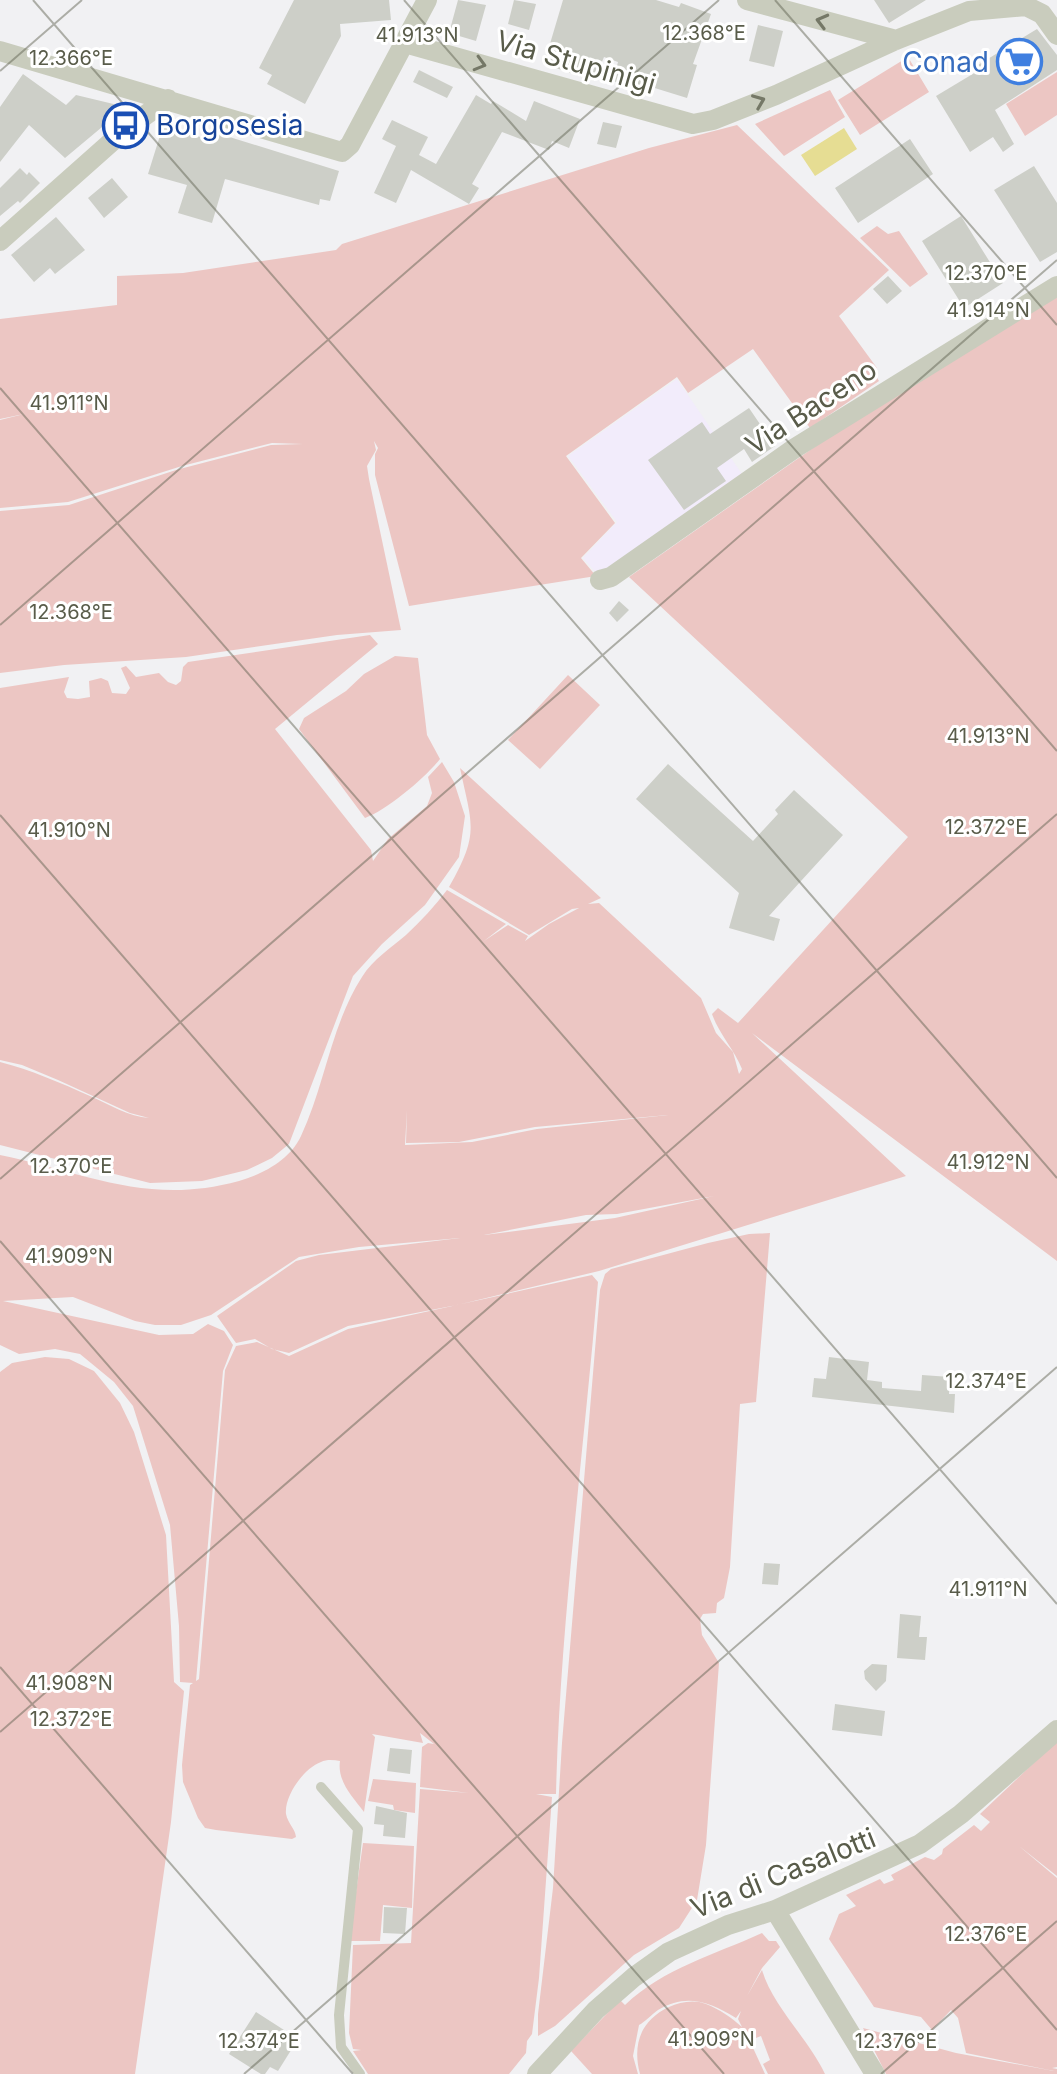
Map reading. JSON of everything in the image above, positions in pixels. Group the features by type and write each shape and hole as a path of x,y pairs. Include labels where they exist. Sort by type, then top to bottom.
{"street":[{"path":"4,58 168,99 340,152 350,145 427,0"},
{"path":"747,0 896,40 966,6 1026,6 1042,14 1057,35"},
{"name":"Via Stupinigi","path":"405,43 697,124 713,120 896,40"},
{"path":"0,241 126,129 168,99"},
{"name":"Via Baceno","path":"600,580 611,577 795,448 1057,286"},
{"name":"Via di Casalotti","path":"537,2074 596,2010 653,1963 697,1939 775,1910 920,1844 961,1814 1057,1730"},
{"path":"775,1910 875,2074"}],"lane":[{"path":"321,1787 358,1829 339,2015 341,2047 360,2074"}],"shaded area":[{"path":"908,57 929,92 860,135 838,100"},
{"path":"1057,72 1057,115 1025,136 1006,104"},
{"path":"830,90 845,117 784,156 755,124"},
{"path":"737,125 889,270 839,316 877,368 873,371 879,381 810,428 753,349 688,393 677,377 566,456 615,523 581,558 596,576 409,606 375,475 378,448 374,441 376,450 367,466 401,630 337,635 186,657 64,665 0,673 0,511 69,505 176,470 271,445 303,444 272,443 182,466 68,502 0,508 0,420 24,414 0,419 0,319 117,305 117,276 183,273 336,250 342,244 649,148"},
{"path":"844,128 857,149 815,176 801,155"},
{"path":"877,226 888,234 899,231 928,274 910,287 860,238"},
{"path":"1057,297 1057,1261 752,1033 906,1176 599,1271 464,1303 592,1275 598,1282 567,1602 556,1794 536,1794 552,1797 532,2034 527,2041 526,2053 509,2074 368,2074 353,2051 361,2050 353,2049 349,2033 353,1945 411,1943 420,1789 469,1793 420,1787 422,1747 428,1743 434,1744 420,1733 423,1743 372,1734 375,1737 364,1812 343,1782 340,1761 328,1760 308,1770 288,1799 286,1814 296,1837 205,1828 183,1782 190,1685 193,1683 180,1682 179,1626 170,1525 133,1406 114,1382 80,1354 55,1349 19,1354 0,1345 0,1155 118,1184 175,1190 239,1181 283,1159 301,1136 335,1035 362,977 377,959 433,908 447,890 506,924 484,941 508,925 528,936 525,941 579,908 572,909 529,935 449,887 465,854 471,829 460,768 601,898 588,904 599,903 701,998 716,1033 733,1052 739,1074 742,1069 735,1055 719,1028 712,1014 718,1008 738,1023 908,837 629,577 863,413","holes":["407,1110 406,1143 459,1142 535,1127 668,1115 537,1129 472,1142 405,1145","714,1196 615,1218 484,1235 586,1215 617,1214","460,1238 319,1255 296,1261 217,1316 236,1343 255,1339 269,1347 257,1342 236,1346 225,1370 199,1679 196,1681 223,1371 233,1345 224,1331 208,1324 193,1334 159,1335 3,1301 73,1297 135,1321 181,1325 211,1315 299,1257 359,1247","453,1306 348,1329 289,1356 274,1350 289,1353 348,1326"]},
{"path":"677,379 742,474 599,576 583,558 617,522 568,456"},
{"path":"370,635 378,644 275,729 371,850 373,861 388,839 427,806 432,793 428,777 442,762 454,782 465,816 459,857 425,905 382,944 353,976 289,1144 272,1158 247,1170 202,1181 150,1183 0,1145 0,1062 46,1077 127,1113 149,1118 130,1113 22,1065 0,1060 0,688 69,677 64,692 67,698 78,699 90,697 89,681 101,678 108,681 112,693 126,694 130,688 121,668 126,666 136,677 159,673 176,685 181,681 183,667 188,662"},
{"path":"395,656 418,658 427,735 440,759 405,793 365,818 299,729 304,718 346,691 364,674"},
{"path":"568,675 600,705 540,769 508,740"},
{"path":"770,1233 756,1402 740,1404 730,1567 724,1598 717,1603 716,1613 703,1614 700,1619 702,1635 719,1663 706,1845 697,1900 679,1928 634,1955 555,2026 538,2036 553,1888 600,1290 605,1274 611,1269 708,1243"},
{"path":"45,1357 69,1359 94,1371 120,1403 134,1432 166,1535 174,1682 184,1691 171,1822 135,2074 0,2074 0,1372 12,1363"},
{"path":"1057,1741 1057,1876 1019,1846 1057,1878 1057,2067 1052,2068 1057,2069 1057,2074 886,2074 863,2028 956,2053 1054,2071 966,2053 958,2018 951,2010 932,2030 921,2017 874,2007 829,1939 839,1914 856,1906 846,1895 880,1879 884,1884 894,1880 891,1875 925,1857 934,1860 974,1825 981,1831 990,1822 980,1814"},
{"path":"373,1779 416,1783 415,1813 368,1801"},
{"path":"363,1843 414,1846 412,1908 383,1905 380,1941 349,1941"},
{"path":"762,1933 780,1947 762,1968 747,1996 762,1970 774,1997 825,2074 768,2074 763,2064 770,2060 761,2036 751,2040 748,2037 765,2074 640,2074 638,2043 645,2026 659,2012 691,2001 679,2002 658,2010 639,2025 633,2056 638,2074 592,2074 571,2051 620,2000 625,2005 656,1981 690,1963","holes":["702,2003 736,2018 741,2011 738,2019 742,2027 730,2017"]}],"building":[{"path":"294,0 389,0 391,20 340,24 341,36 305,104 267,84 272,75 259,68"},
{"path":"458,0 486,5 476,41 449,33"},
{"path":"514,0 536,4 529,30 508,24"},
{"path":"563,0 656,0 679,7 681,3 711,14 693,64 697,65 687,98 645,85 644,91 613,81 618,62 604,57 594,81 544,64"},
{"path":"874,0 926,0 889,23"},
{"path":"758,25 783,31 774,67 749,61"},
{"path":"1037,29 1057,55 1057,70 995,110 1014,144 1003,152 993,137 970,152 936,96 976,72 973,68"},
{"path":"419,70 453,87 447,98 413,82"},
{"path":"23,74 66,105 76,95 126,107 65,158 29,125 0,162 0,107"},
{"path":"476,95 491,104 493,101 526,121 534,101 580,119 569,148 552,141 549,150 502,132 472,184 479,188 469,204 411,170 396,203 374,193 396,146 382,139 392,120 428,137 419,155 436,164"},
{"path":"603,122 622,126 616,148 597,144"},
{"path":"163,126 204,138 207,130 339,171 330,201 320,199 319,205 225,179 212,223 178,213 187,185 148,174"},
{"path":"910,139 933,174 858,223 835,188"},
{"path":"1034,166 1057,203 1057,252 1040,262 994,190"},
{"path":"20,168 40,183 20,203 18,201 0,216 0,188"},
{"path":"112,178 128,197 104,218 88,198"},
{"path":"961,216 1003,283 964,308 922,241"},
{"path":"56,217 85,250 55,274 50,268 34,282 11,255"},
{"path":"888,276 902,291 887,304 873,289"},
{"path":"749,408 775,446 752,462 744,449 717,468 726,481 684,510 648,460 702,422 710,434"},
{"path":"619,601 629,610 617,622 609,613"},
{"path":"668,764 753,841 778,814 775,810 794,790 843,835 769,916 780,919 774,941 729,928 739,893 636,799"},
{"path":"829,1357 869,1362 867,1380 882,1382 882,1388 921,1391 922,1375 950,1377 949,1394 955,1394 954,1413 812,1397 814,1378 826,1379"},
{"path":"764,1563 780,1564 778,1585 762,1584"},
{"path":"900,1614 921,1616 919,1637 927,1637 925,1660 897,1658"},
{"path":"872,1664 887,1665 886,1681 876,1691 865,1679 864,1671"},
{"path":"835,1704 885,1711 882,1736 832,1730"},
{"path":"390,1748 412,1750 410,1774 387,1771"},
{"path":"376,1806 407,1813 405,1838 383,1836 384,1825 374,1824"},
{"path":"384,1907 407,1908 405,1934 383,1933"},
{"path":"256,2012 298,2039 278,2071 270,2067 265,2074 261,2074 229,2054"}],"place":[{"name":"Conad","path":"1020,62"},
{"name":"Borgosesia","path":"125,125"}]}
